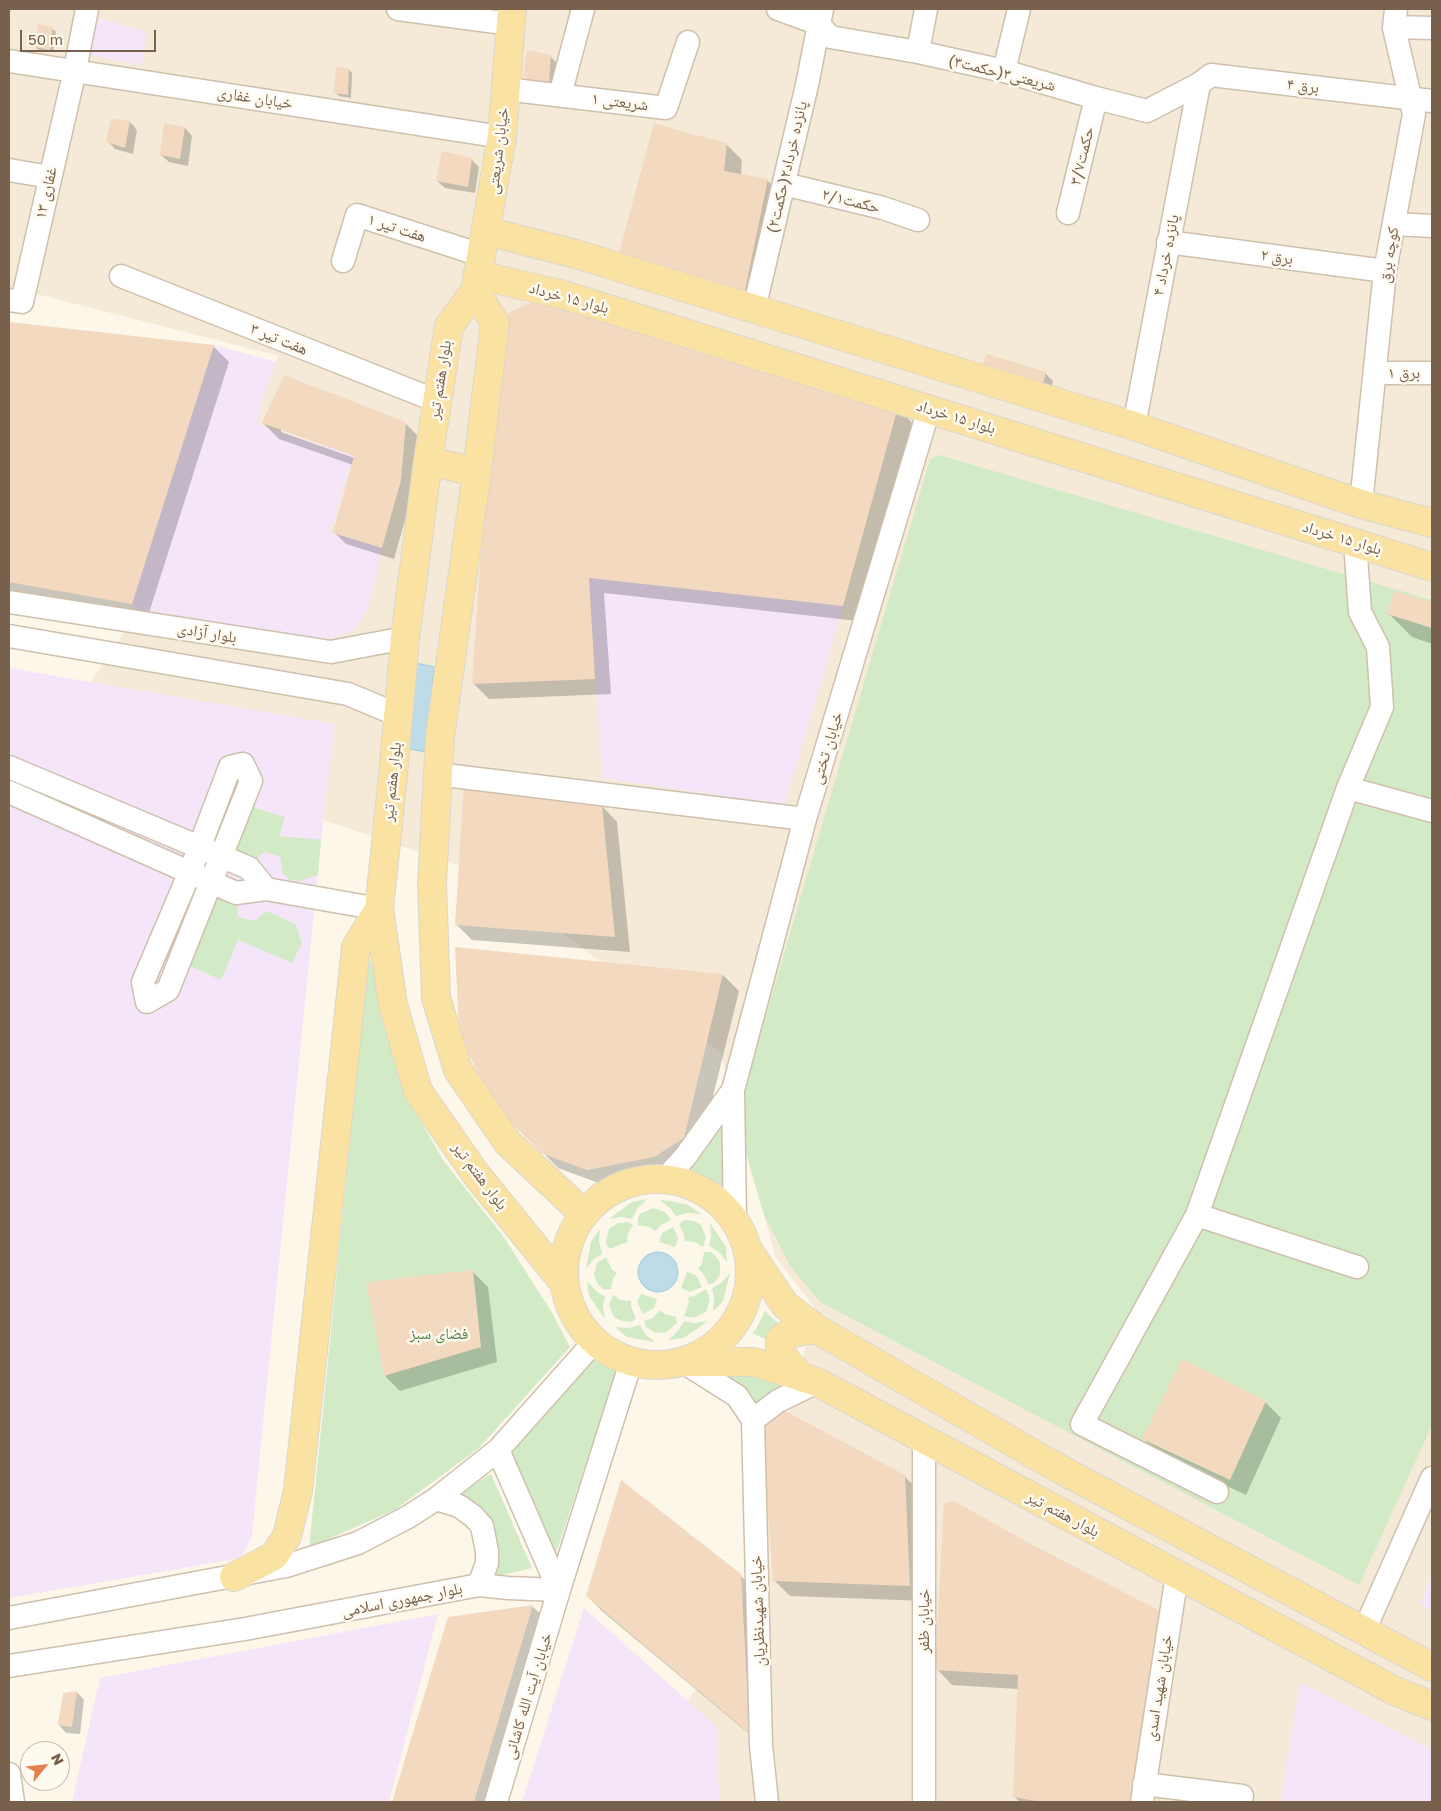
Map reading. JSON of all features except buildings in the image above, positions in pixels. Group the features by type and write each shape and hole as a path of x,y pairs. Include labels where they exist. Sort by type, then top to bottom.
{"main road":[{"name":"خیابان شریعتی","path":"480,263 502,137 512,16"},
{"path":"564,295 562,276 564,268 576,254"},
{"path":"584,1214 508,1143 458,1070 436,998 432,883 437,774 446,688 477,472 495,323 480,263 576,254 1134,426 1361,504 1432,523"},
{"name":"بلوار ۱۵ خرداد","path":"480,263 564,295 1432,567"},
{"name":"بلوار هفتم تیر","path":"480,263 449,326 437,401 405,638 379,909 392,1005 418,1091 475,1173 565,1284"},
{"path":"428,461 477,472"},
{"path":"1355,542 1361,504"},
{"path":"234,1577 274,1556 287,1536 298,1491 356,946 379,909"},
{"path":"644,1179 665,1179 692,1185 708,1194 716,1199 735,1220 743,1234 748,1250 751,1278 744,1306 730,1331 709,1350 683,1362 663,1366 643,1365 608,1352 594,1341 580,1325 570,1305 565,1284 565,1259 571,1236 584,1214 597,1200 620,1187 644,1179"},
{"path":"748,1250 785,1305 818,1330 1058,1468 1432,1667"},
{"path":"810,1380 786,1360 780,1348 780,1340 788,1334 818,1330"},
{"name":"بلوار هفتم تیر","path":"683,1362 754,1362 810,1380 1395,1691 1432,1706"}],"street":[{"name":"غفاری ۱۳","path":"9,300 22,302 87,9"},
{"path":"398,9 512,16"},
{"path":"560,95 583,9"},
{"name":"شریعتی۳(حکمت۳)","path":"778,9 821,16 830,37 918,52 1004,71 1147,111 1199,84"},
{"path":"918,52 926,9"},
{"path":"1004,71 1019,9"},
{"name":"پانزده خرداد۲(حکمت۲)","path":"754,309 821,16"},
{"path":"1395,18 1432,28"},
{"name":"کوچه برق","path":"1361,504 1385,271 1414,114 1395,18"},
{"name":"شریعتی ۱","path":"505,89 666,108 688,42"},
{"name":"خیابان غفاری","path":"9,61 502,137"},
{"name":"برق ۴","path":"1199,84 1211,75 1432,101"},
{"name":"پانزده خرداد ۴","path":"1134,426 1199,84"},
{"name":"حکمت۳/۷","path":"1068,213 1096,98"},
{"path":"9,170 50,177"},
{"name":"حکمت۲/۱","path":"784,184 884,208 918,220"},
{"name":"هفت تیر ۱","path":"342,260 357,215 480,263"},
{"path":"1394,224 1432,226"},
{"name":"برق ۲","path":"1168,242 1385,271"},
{"name":"هفت تیر ۳","path":"121,276 437,401"},
{"name":"برق ۱","path":"1376,373 1432,373"},
{"name":"خیابان تختی","path":"733,1090 806,819 929,408"},
{"path":"1217,1492 1082,1424 1198,1215 1348,788 1382,706 1378,647 1360,612 1355,542"},
{"name":"بلوار آزادی","path":"9,602 332,652 405,638"},
{"path":"9,636 348,694 398,714"},
{"path":"243,764 251,781 168,990 147,1002 142,982 200,847 230,767 243,764"},
{"path":"9,767 249,868 266,888"},
{"path":"437,774 806,819"},
{"path":"1348,788 1432,811"},
{"path":"9,792 236,893 266,888 379,909"},
{"path":"665,1179 685,1158 733,1090"},
{"path":"733,1090 735,1220"},
{"path":"1198,1215 1357,1267"},
{"path":"9,1618 286,1566 358,1543 408,1517 436,1499 498,1450 594,1341"},
{"path":"559,1590 632,1362"},
{"path":"683,1362 737,1396 753,1420 810,1380"},
{"name":"خیابان شهیدنظریان","path":"753,1420 761,1746 767,1802"},
{"name":"خیابان ظفر","path":"924,1440 930,1801"},
{"path":"498,1450 559,1590"},
{"path":"1364,1631 1432,1478"},
{"path":"436,1499 458,1506 473,1516 482,1526 487,1557 479,1584"},
{"name":"خیابان شهید اسدی","path":"1143,1793 1177,1574"},
{"name":"بلوار جمهوری اسلامی","path":"9,1666 245,1629 479,1584 508,1588 559,1590"},
{"name":"خیابان آیت الله کاشانی","path":"496,1802 559,1590"},
{"path":"9,1774 13,1802"},
{"path":"1143,1793 1242,1796"}],"shaded area":[{"path":"9,9 1432,9 1432,1802 615,1802 734,1635 815,1308 775,1256 721,1053 484,874 59,731 138,610 279,356 9,287"},
{"path":"98,18 147,32 142,65 87,55"},
{"path":"214,345 276,362 265,392 257,424 354,456 330,532 382,548 369,607 354,631 325,640 138,610 132,604"},
{"path":"589,578 843,606 785,805 602,778"},
{"path":"9,668 335,724 321,840 252,1536 241,1558 9,1598"},
{"path":"1432,1575 1432,1611 1420,1603"},
{"path":"584,1608 717,1727 719,1802 522,1802"},
{"path":"438,1614 389,1802 72,1802 100,1678"},
{"path":"1300,1682 1432,1750 1432,1802 1280,1802"}],"green space":[{"path":"939,455 1432,600 1432,1425 1359,1585 820,1302 789,1264 764,1215 745,1150 743,1093 930,459"},
{"path":"250,806 285,817 279,836 321,840 318,875 299,881 290,880 283,874 280,856 264,852 253,862 232,852"},
{"path":"216,892 237,903 238,917 255,921 267,911 295,924 302,943 292,963 238,940 221,980 186,964"},
{"name":"فضای سبز","path":"369,955 411,1104 443,1160 503,1236 551,1311 570,1347 479,1448 396,1509 309,1548"},
{"path":"730,1099 732,1212 718,1196 693,1181 670,1176"},
{"path":"647,1199 637,1209 632,1219 622,1217 609,1219 632,1202"},
{"path":"660,1200 688,1205 701,1214 687,1213 676,1216"},
{"path":"653,1208 665,1212 671,1220 662,1224 655,1231 650,1227 638,1225 640,1214"},
{"path":"684,1220 694,1221 701,1225 706,1237 703,1247 695,1242 685,1241 679,1224"},
{"path":"627,1222 633,1225 628,1233 627,1243 610,1249 606,1244 609,1229 618,1223"},
{"path":"710,1223 726,1247 727,1262 719,1252 709,1246 711,1236"},
{"path":"673,1227 678,1238 675,1247 659,1242 662,1233"},
{"path":"600,1229 599,1242 602,1254 594,1259 586,1269 591,1241"},
{"path":"704,1252 710,1252 715,1255 720,1263 720,1275 715,1282 709,1285 702,1272 698,1269 702,1264"},
{"path":"606,1257 612,1270 617,1273 613,1278 611,1289 604,1290 597,1283 594,1275 597,1263"},
{"path":"687,1272 696,1275 702,1287 690,1292 681,1288"},
{"path":"730,1273 723,1301 713,1312 714,1299 712,1288 721,1283"},
{"path":"587,1281 605,1297 603,1306 605,1319 589,1296"},
{"path":"706,1289 710,1299 706,1312 694,1318 684,1316 689,1302 688,1297 694,1296"},
{"path":"641,1294 657,1299 654,1308 643,1314 637,1302"},
{"path":"613,1295 621,1300 631,1301 631,1307 636,1318 632,1322 622,1321 614,1317 609,1305"},
{"path":"660,1310 665,1314 676,1317 677,1323 665,1333 654,1332 646,1327 644,1321 653,1318"},
{"path":"765,1311 780,1325 774,1343 752,1333"},
{"path":"684,1321 694,1323 707,1321 683,1338 668,1340 678,1331"},
{"path":"640,1325 645,1334 655,1342 627,1337 615,1327 629,1328"},
{"path":"588,1345 618,1368 554,1559 502,1454"},
{"path":"751,1370 797,1381 757,1404 746,1392 708,1372"},
{"path":"491,1474 532,1568 494,1577 488,1521 477,1503 453,1497"}],"water":[{"path":"412,662 434,667 426,752 404,748"},
{"path":"658,1252 672,1258 678,1272 672,1286 658,1292 644,1286 638,1272 644,1258"}]}
